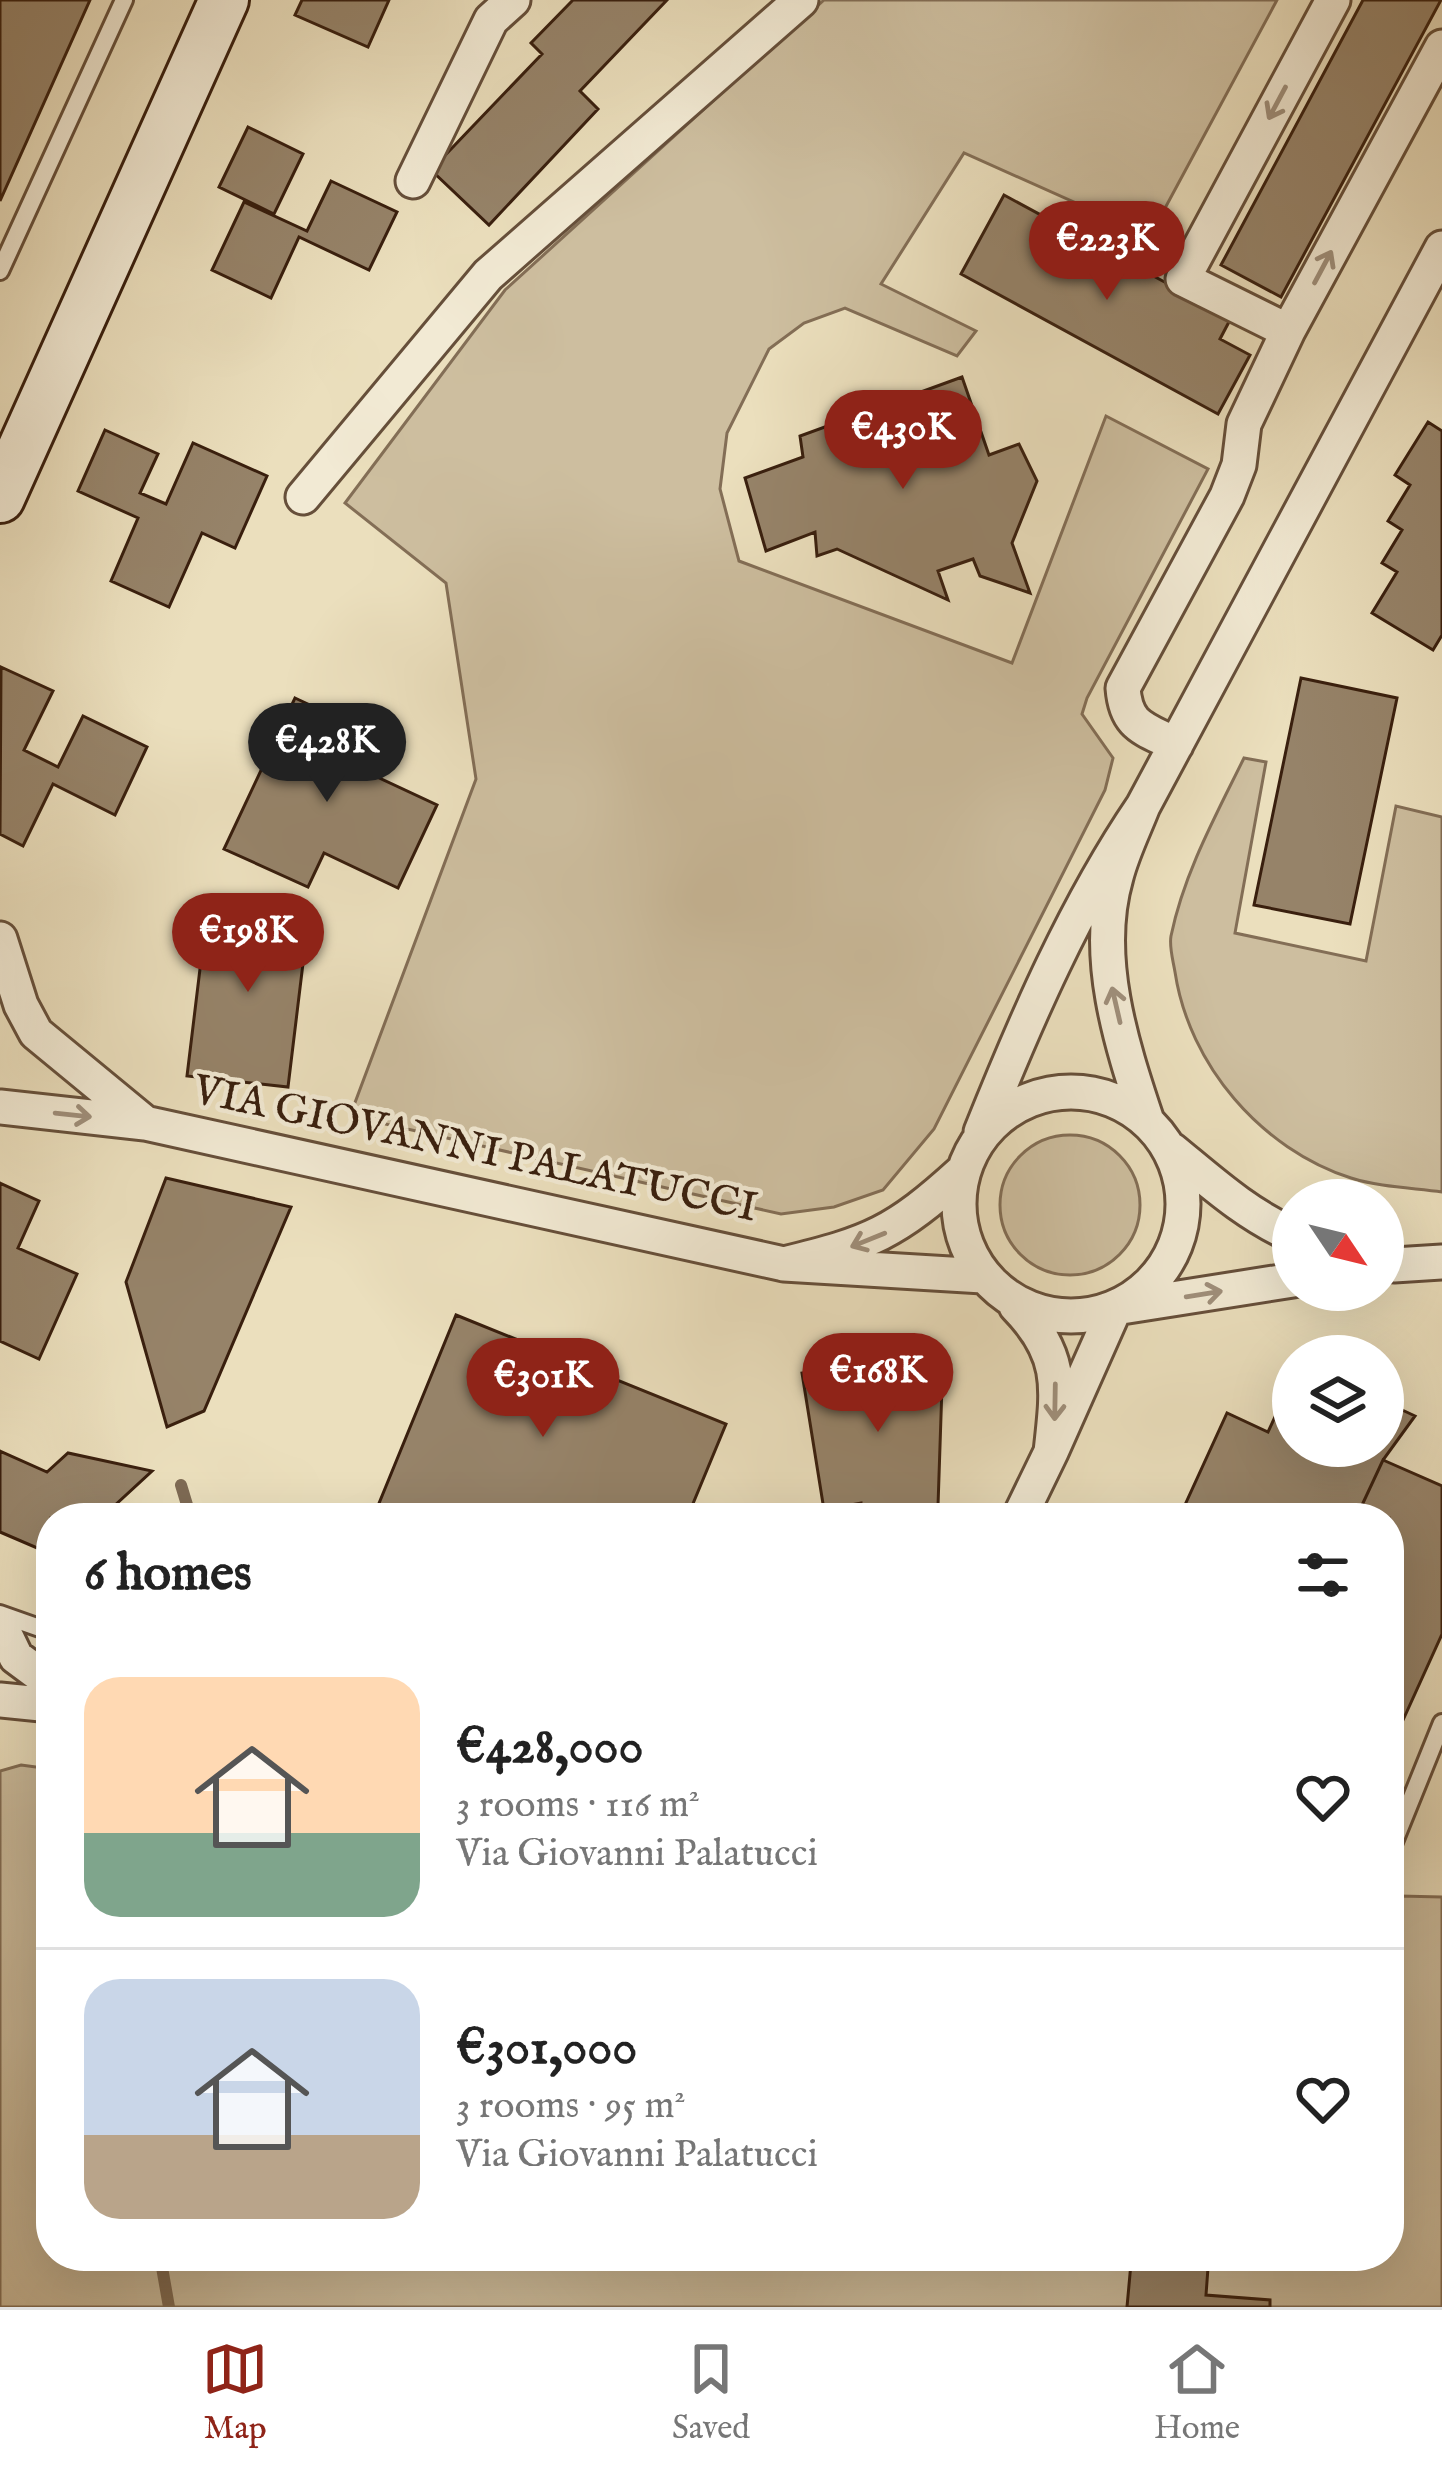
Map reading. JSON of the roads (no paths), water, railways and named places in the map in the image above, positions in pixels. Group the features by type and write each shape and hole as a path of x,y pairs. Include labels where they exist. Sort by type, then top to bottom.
{"street":[{"path":"0,498 224,0"},
{"path":"413,182 491,20 513,0"},
{"path":"303,497 488,275 801,0"},
{"path":"1288,331 1183,279 1333,0"},
{"path":"1176,745 1132,722 1124,710 1123,688 1227,496 1239,465 1244,424 1288,331 1442,47"},
{"path":"1051,1452 1058,1397 1053,1364 1042,1333 983,1276 965,1244 957,1208 962,1172 1100,871 1143,806 1442,248"},
{"path":"1143,806 1115,878 1107,938 1114,1000 1146,1118"},
{"name":"VIA GIOVANNI PALATUCCI","path":"0,939 21,1005 36,1033"},
{"name":"VIA GIOVANNI PALATUCCI","path":"0,1023 7,1021 36,1033 145,1123"},
{"path":"978,1139 1004,1112 1039,1095 1076,1090 1114,1098 1146,1118 1170,1148 1272,1226"},
{"name":"VIA GIOVANNI PALATUCCI","path":"0,1107 145,1123 784,1264 983,1276"},
{"path":"1026,1503 1115,1308 1146,1288 1170,1258 1183,1222 1183,1184 1170,1148"},
{"name":"VIA GIOVANNI PALATUCCI","path":"784,1264 865,1244 912,1216 962,1172"},
{"path":"1404,1264 1442,1262"},
{"path":"1010,1300 1044,1314 1080,1317 1272,1283"},
{"path":"0,1671 5,1653 1,1623"},
{"path":"1,1623 16,1657 36,1672"},
{"path":"0,1700 36,1704"}],"lane":[{"path":"0,271 124,0"},
{"path":"1,1623 36,1629"},
{"path":"1404,1817 1442,1724"}],"waterway":[{"path":"181,1485 186,1503"},
{"path":"163,2271 169,2307"}]}
